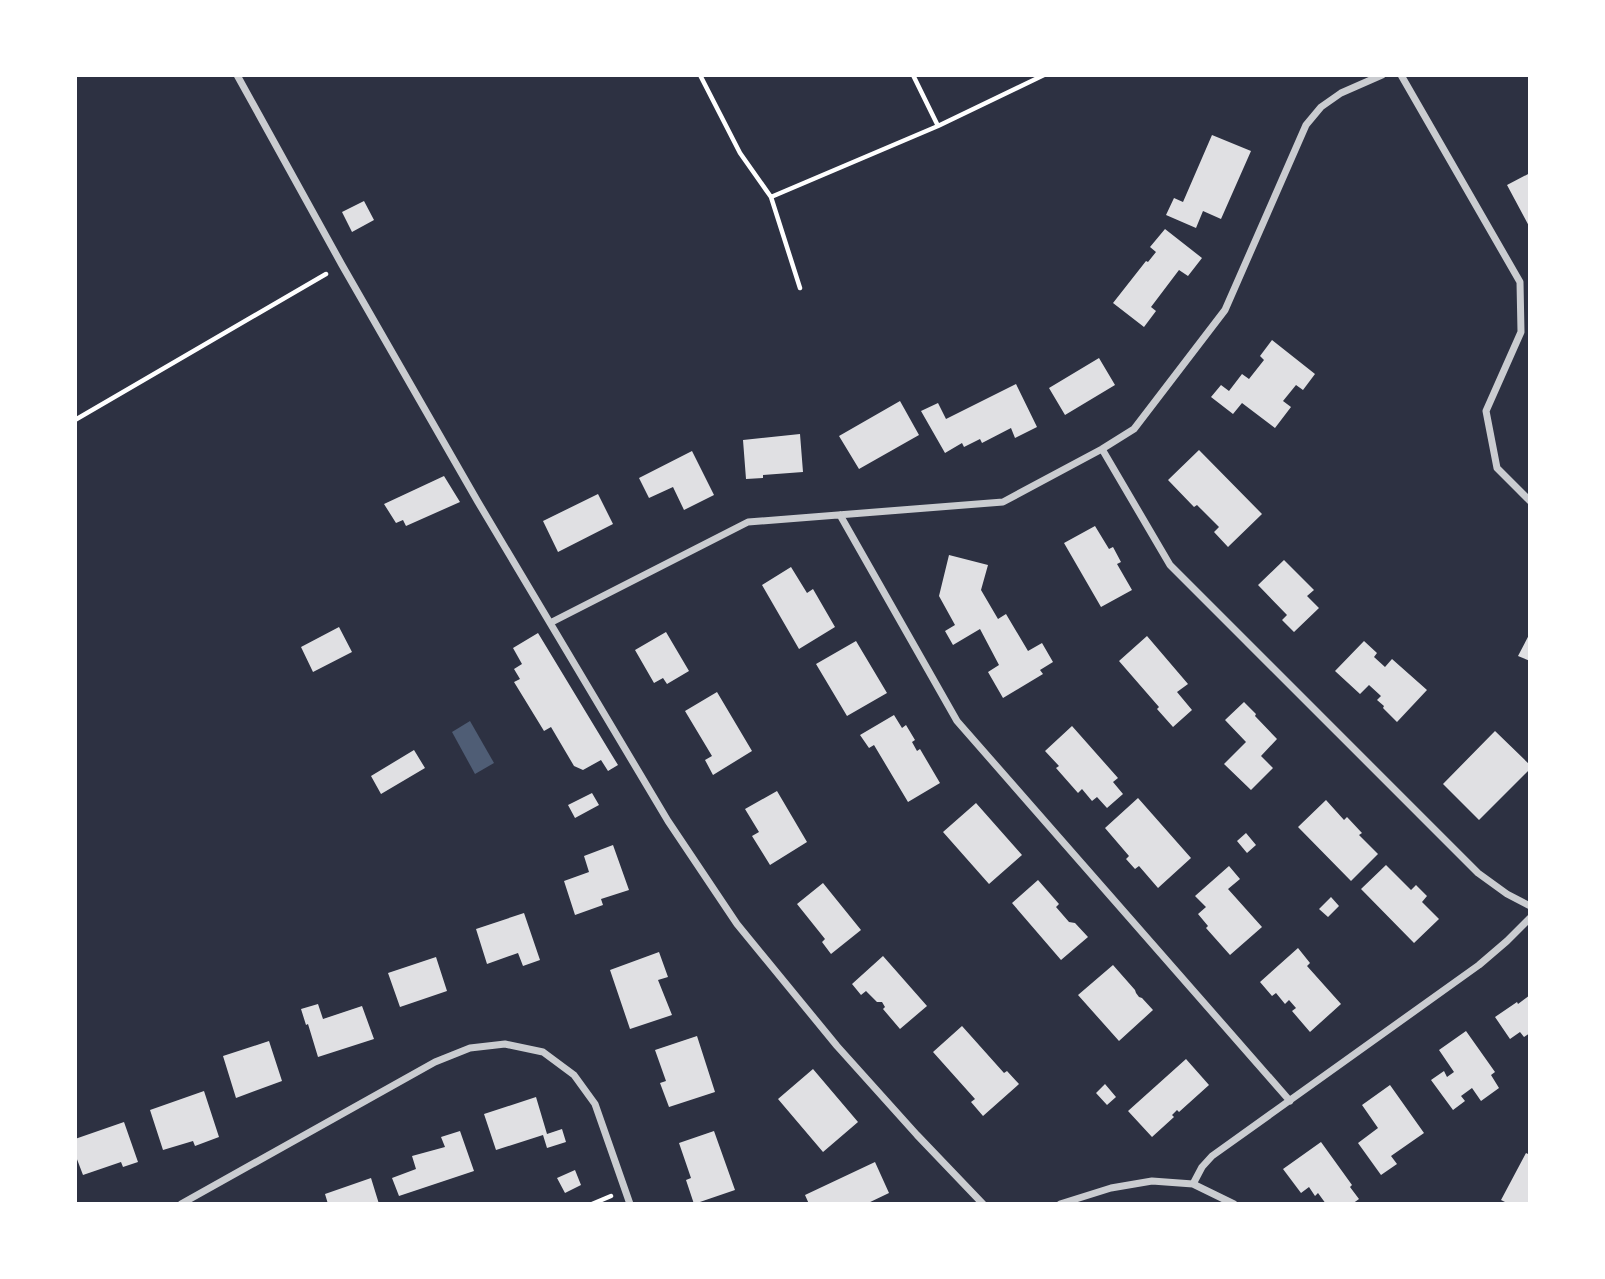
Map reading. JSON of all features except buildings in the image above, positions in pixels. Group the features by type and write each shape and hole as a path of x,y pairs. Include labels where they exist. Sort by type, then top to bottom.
{"street":[{"path":"237,75 478,502 668,821 737,923 846,1056 983,1204"},
{"path":"550,623 748,522 1003,502 1134,429 1225,310 1306,125 1321,107 1341,93 1381,75"},
{"path":"1401,75 1520,282 1521,332 1486,411 1497,468 1530,501"},
{"path":"1102,449 1170,565 1478,873 1507,894 1530,906"},
{"path":"840,515 957,721 1290,1101"},
{"path":"1193,1184 1212,1156 1479,965 1530,918"},
{"path":"181,1204 435,1062 470,1048 505,1044 543,1052 575,1075 594,1104 630,1204"},
{"path":"1060,1204 1111,1188 1152,1181 1193,1184 1234,1204"}],"path":[{"path":"700,75 740,153 771,197 800,288"},
{"path":"913,75 938,126"},
{"path":"771,197 938,126 1044,75"},
{"path":"76,419 342,265"}],"water":[{"path":"470,721 494,763 475,774 452,732"}]}
